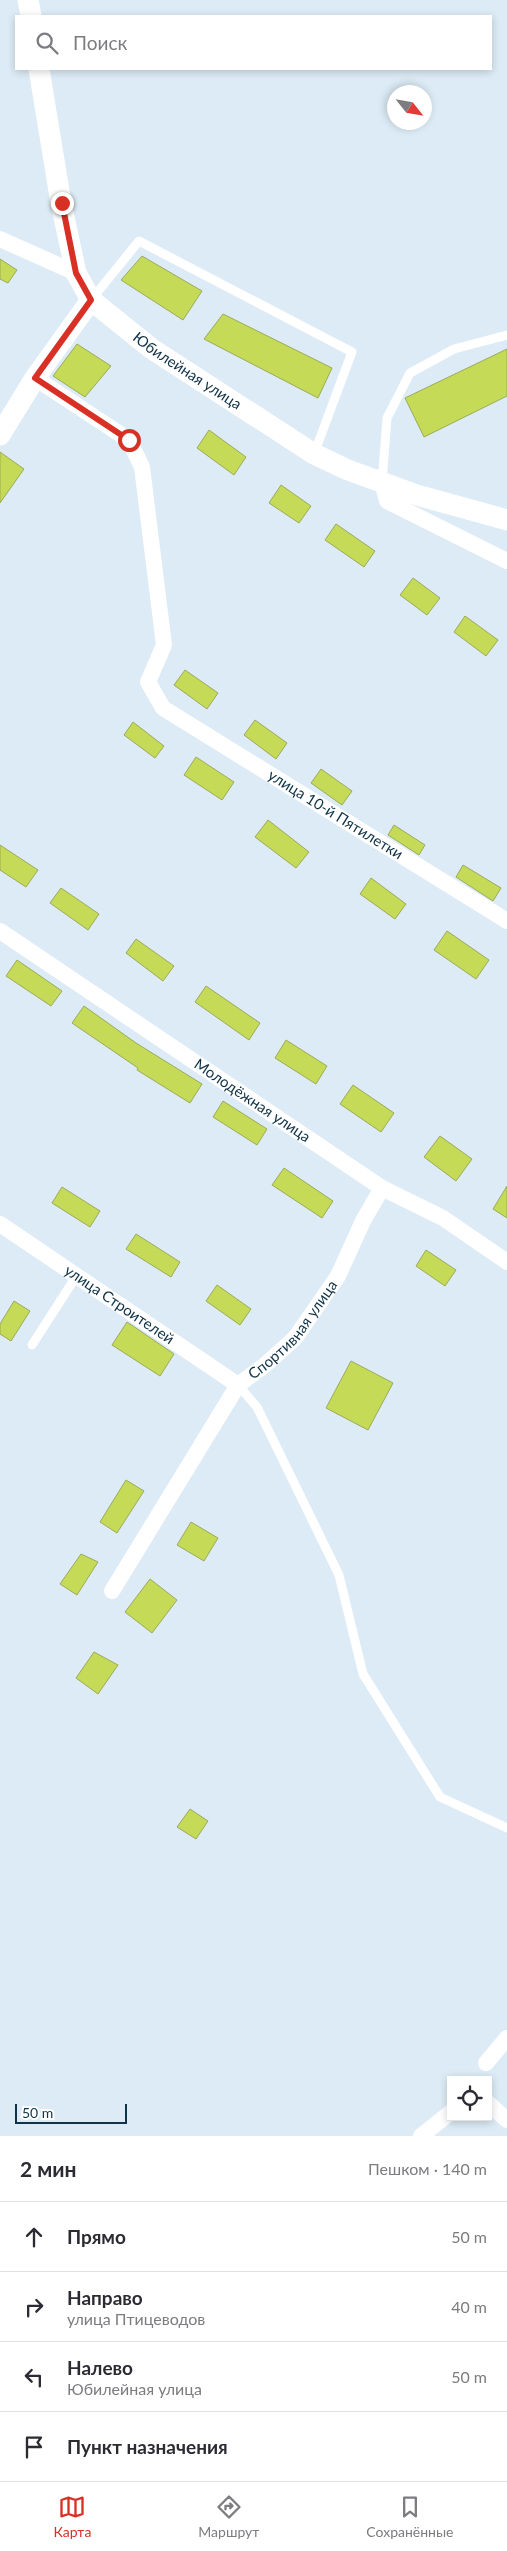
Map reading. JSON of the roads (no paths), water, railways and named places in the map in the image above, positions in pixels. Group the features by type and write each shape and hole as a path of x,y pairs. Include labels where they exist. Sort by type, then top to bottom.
{"street":[{"path":"28,0 31,15"},
{"name":"Юбилейная улица","path":"39,70 76,273 91,300 152,349 314,454 348,470 418,495 507,520"},
{"path":"0,239 76,273"},
{"path":"0,435 35,378 91,300"},
{"name":"улица 10-й Пятилетки","path":"35,378 129,440 142,467 164,645 148,682 163,708 507,921"},
{"path":"382,482 387,501 507,561"},
{"name":"Молодёжная улица","path":"0,931 382,1188 443,1218 507,1262"},
{"name":"Спортивная улица","path":"112,1591 238,1385 266,1366 295,1338 338,1276 363,1221 382,1188"},
{"name":"улица Строителей","path":"0,1224 238,1385"},
{"path":"486,2063 507,2038"},
{"path":"492,2107 507,2120"},
{"path":"422,2136 447,2115"}],"lane":[{"path":"91,300 139,240 352,352 314,454"},
{"path":"382,482 387,418 410,373 454,349 507,335"},
{"path":"32,1344 76,1275"},
{"path":"238,1385 257,1407 339,1575 362,1674 440,1797 507,1828"}]}
